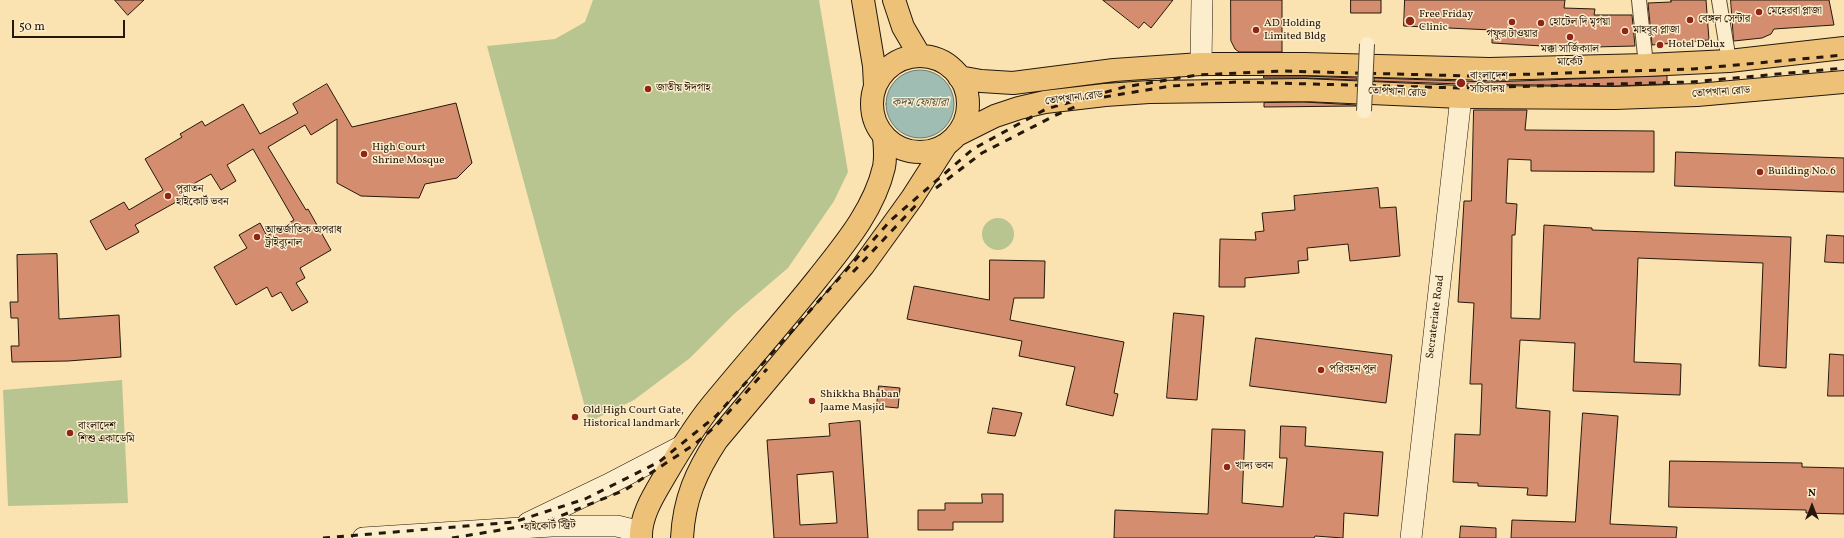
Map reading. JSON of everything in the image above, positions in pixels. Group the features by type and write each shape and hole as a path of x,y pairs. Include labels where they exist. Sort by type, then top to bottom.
{"main road":[{"path":"863,0 874,66 875,86"},
{"path":"894,0 903,27 920,56"},
{"name":"তোপখানা রোড","path":"960,76 981,81 1013,82 1122,70 1201,64 1305,64 1488,69 1646,65 1729,61 1844,48"},
{"path":"682,538 683,518 688,493 717,440 863,266 965,121 968,96 960,76 939,60 920,56 901,59 881,74 872,94 872,113 874,122 884,137 902,150 913,152 924,152 951,140"},
{"path":"1304,90 1305,64"},
{"name":"তোপখানা রোড","path":"951,140 995,116 1019,108 1045,102 1105,95 1149,92 1304,90 1460,97 1615,98 1697,95 1844,82"},
{"path":"645,536 652,499 682,446 710,408 798,303 860,222 879,184 886,152 884,137"}],"street":[{"path":"1201,64 1202,0"},
{"path":"1639,0 1646,65"},
{"path":"1719,0 1729,61"},
{"path":"1364,111 1367,44"},
{"name":"Secrateriate Road","path":"1411,538 1460,97"},
{"path":"517,528 607,485 682,446"},
{"name":"হাইকোর্ট স্ট্রিট","path":"364,538 517,528 594,525 617,526 645,536"}],"green space":[{"path":"593,0 819,0 848,172 834,201 788,268 734,314 690,358 634,400 589,422 487,46 555,39 585,22"},
{"path":"995,218 1001,218 1010,222 1014,234 1010,246 1001,250 995,250 986,246 982,237 982,231 986,222"},
{"path":"122,380 128,503 8,506 3,390"}],"water":[{"name":"কদম ফোয়ারা","path":"920,70 933,73 944,80 951,91 954,104 951,117 944,128 933,135 920,138 907,135 896,128 889,117 886,104 889,91 896,80 907,73"}],"building":[{"path":"115,0 144,0 128,15"},
{"path":"1103,0 1173,0 1151,28 1144,22 1139,28"},
{"name":"AD Holding Limited Bldg","path":"1231,0 1282,0 1282,52 1239,52 1235,49 1231,41"},
{"path":"1351,0 1381,0 1381,13 1351,13"},
{"path":"1405,0 1565,0 1564,8 1595,9 1594,15 1632,15 1635,46 1593,47 1593,49 1492,43 1492,30 1404,26"},
{"name":"বেঙ্গল সেন্টার","path":"1671,0 1706,0 1709,40 1652,45 1648,3 1671,2"},
{"name":"মেহেরবা প্লাজা","path":"1731,0 1829,0 1834,25 1774,29 1771,34 1762,38 1734,41"},
{"path":"1264,76 1357,78 1357,80 1264,78"},
{"path":"1667,76 1667,84 1615,86 1374,81 1374,78 1489,82"},
{"name":"পুরাতন হাইকোর্ট ভবন","path":"327,84 352,127 456,103 472,163 457,178 425,184 419,198 361,196 337,183 337,119 311,135 305,125 268,147 306,210 308,209 331,250 300,268 305,278 296,283 308,302 292,311 281,292 272,297 267,287 236,305 214,267 247,248 239,235 260,223 267,236 294,220 253,149 227,165 236,181 221,190 211,174 181,191 185,197 135,225 139,232 106,250 90,221 124,202 129,210 163,190 145,159 182,137 180,134 202,121 205,126 243,104 260,134 298,113 293,104"},
{"path":"1304,102 1356,106 1264,107 1264,103"},
{"path":"1474,110 1527,110 1525,130 1654,131 1654,172 1531,171 1531,160 1508,159 1506,203 1517,204 1515,235 1512,235 1511,318 1540,319 1544,225 1592,228 1592,230 1791,237 1786,368 1759,366 1763,263 1638,258 1634,362 1681,364 1680,395 1573,391 1575,343 1520,340 1516,408 1550,411 1547,496 1527,495 1528,488 1478,486 1478,483 1453,482 1455,434 1480,435 1482,384 1470,384 1474,303 1458,302 1464,201 1471,201"},
{"name":"Building No. 6","path":"1676,152 1844,158 1844,192 1675,186"},
{"path":"1378,188 1380,208 1396,207 1400,256 1350,261 1348,244 1307,248 1308,260 1298,261 1299,273 1245,278 1245,287 1219,287 1220,239 1256,240 1255,232 1264,231 1262,213 1295,210 1294,196"},
{"path":"1827,235 1844,236 1844,263 1825,262"},
{"path":"57,254 59,319 119,315 121,357 68,361 12,362 11,346 19,346 18,318 11,318 10,302 18,302 17,255"},
{"path":"990,260 1045,261 1044,298 1014,298 1010,320 1124,342 1114,393 1118,394 1113,416 1066,405 1075,367 1019,356 1022,341 907,319 914,286 989,300"},
{"path":"1174,313 1204,316 1197,400 1167,398"},
{"name":"পরিবহন পুল","path":"1256,338 1392,355 1386,403 1250,386"},
{"path":"1830,354 1844,355 1844,396 1828,396"},
{"path":"879,386 900,388 898,408 877,406"},
{"path":"993,408 1022,413 1015,436 988,433"},
{"path":"1583,413 1618,416 1610,524 1677,527 1676,538 1511,538 1512,520 1575,522"},
{"path":"860,421 868,538 774,538 767,440 830,436 829,424","holes":["833,472 837,523 800,525 797,475"]},
{"path":"1281,426 1306,427 1305,446 1383,452 1378,516 1344,513 1343,538 1315,536 1314,538 1114,538 1115,510 1208,514 1212,429 1245,430 1242,503 1283,507 1287,458 1280,458"},
{"path":"1670,461 1802,463 1802,467 1844,468 1844,514 1806,513 1806,510 1669,507"},
{"path":"982,494 1003,494 1003,522 953,522 953,530 918,530 918,510 945,510 945,503 982,503"},
{"path":"1461,526 1496,528 1496,538 1460,538"}],"railway":[{"path":"323,538 514,522 585,499 659,462 716,416 891,220 973,149 1046,109 1124,87 1198,75 1281,71 1471,76 1693,69 1844,55"},
{"path":"1104,97 1171,86 1238,82 1461,88 1691,82 1844,68"},
{"path":"936,188 982,153 1056,115 1079,105"},
{"path":"853,272 918,203"},
{"path":"452,538 543,523 625,490 695,444 717,425 767,369"}],"place":[{"name":"মেহেরবা প্লাজা","path":"1759,12"},
{"name":"বেঙ্গল সেন্টার","path":"1690,20"},
{"name":"Free Friday Clinic","path":"1410,21"},
{"name":"গফুর টাওয়ার","path":"1512,22"},
{"name":"হোটেল দি মৃগয়া","path":"1541,23"},
{"name":"AD Holding Limited Bldg","path":"1256,30"},
{"name":"মাহবুব প্লাজা","path":"1625,31"},
{"name":"মক্কা সার্জিক্যাল মার্কেট","path":"1570,37"},
{"name":"Hotel Delux","path":"1660,45"},
{"name":"বাংলাদেশ সচিবালয়","path":"1461,83"},
{"name":"জাতীয় ঈদগাহ","path":"648,89"},
{"name":"High Court Shrine Mosque","path":"364,154"},
{"name":"Building No. 6","path":"1760,172"},
{"name":"পুরাতন হাইকোর্ট ভবন","path":"168,196"},
{"name":"আন্তর্জাতিক অপরাধ ট্রাইব্যুনাল","path":"257,237"},
{"name":"পরিবহন পুল","path":"1321,370"},
{"name":"Shikkha Bhaban Jaame Masjid","path":"812,401"},
{"name":"Old High Court Gate, Historical landmark","path":"575,417"},
{"name":"বাংলাদেশ শিশু একাডেমি","path":"70,433"},
{"name":"খাদ্য ভবন","path":"1227,467"}]}
